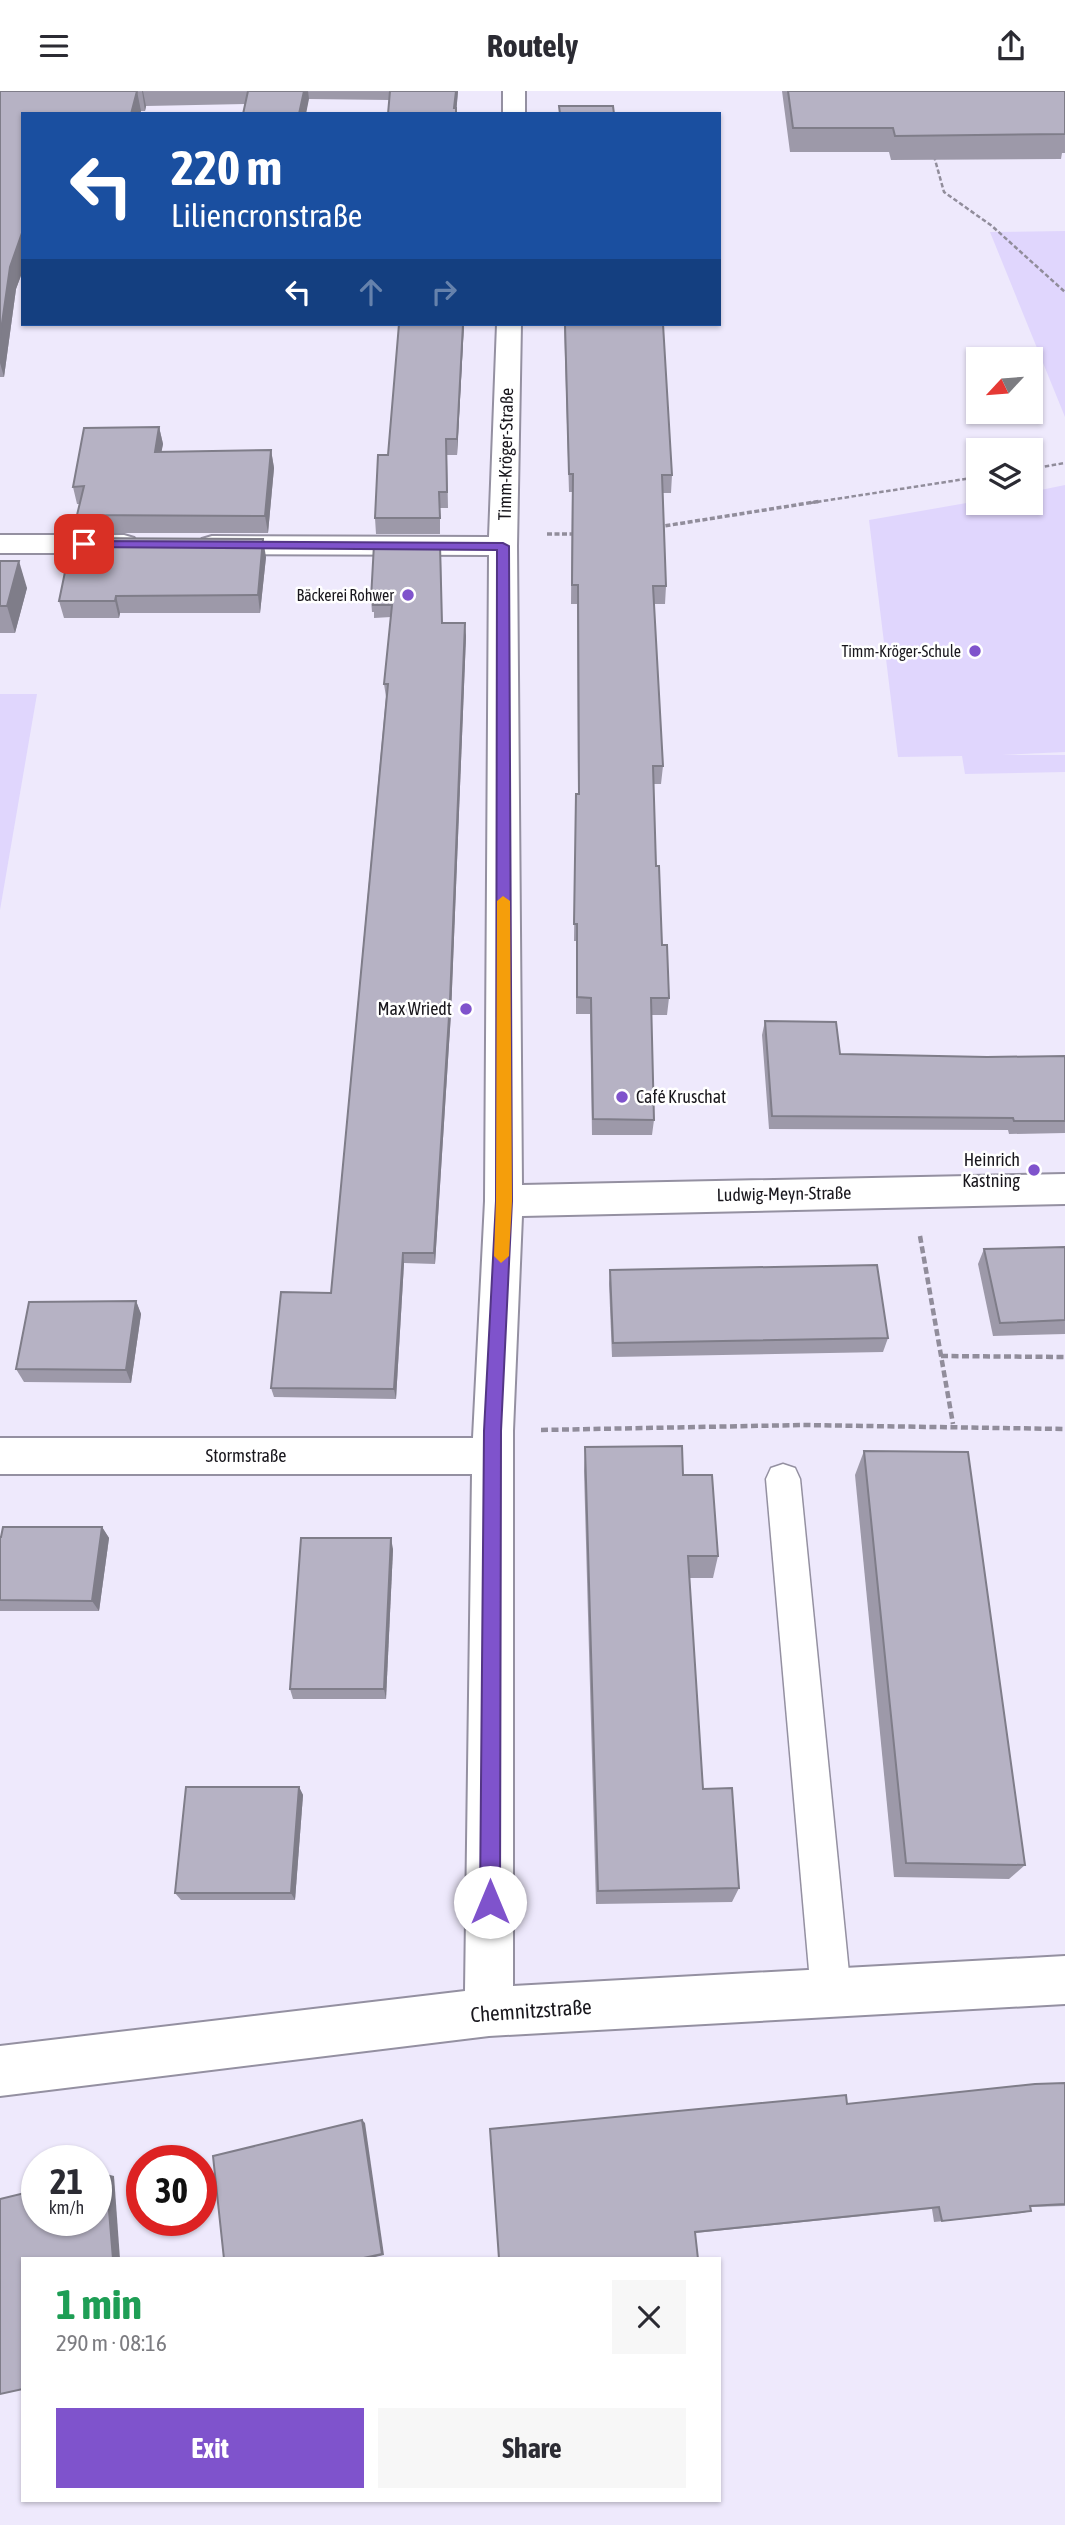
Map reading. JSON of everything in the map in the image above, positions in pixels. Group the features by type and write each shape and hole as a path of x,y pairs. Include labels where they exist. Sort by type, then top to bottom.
{"street":[{"path":"514,91 514,112"},
{"name":"Timm-Kröger-Straße","path":"489,2012 493,1443 504,1201 503,540 509,326"},
{"path":"182,545 503,540"},
{"path":"0,544 154,545"},
{"name":"Ludwig-Meyn-Straße","path":"504,1201 1065,1189"},
{"name":"Stormstraße","path":"0,1456 493,1443"},
{"name":"Chemnitzstraße","path":"0,2071 489,2012 1065,1980"}],"lane":[{"path":"783,1479 831,1993"}],"path":[{"path":"933,154 944,192 992,226 1065,292"},
{"path":"1043,467 1065,463"},
{"path":"648,529 966,479"},
{"path":"503,540 583,534"},
{"path":"913,1191 953,1425"},
{"path":"941,1356 1065,1357"},
{"path":"493,1443 773,1423 1065,1429"}],"shaded area":[{"path":"1065,231 1065,417 1043,363 1043,347 1037,347 990,232"},
{"name":"Timm-Kröger-Schule","path":"1065,485 1065,752 1002,755 1065,755 1065,772 965,774 962,756 898,757 869,520 966,503 966,515 1043,515 1043,490"},
{"path":"0,694 37,694 0,910"}],"building":[{"path":"0,91 137,91 132,112 21,112 21,236 10,267 0,337"},
{"path":"248,91 304,91 299,112 243,112"},
{"path":"390,91 456,91 456,112 388,112"},
{"path":"788,91 1065,91 1065,134 895,136 893,128 793,128"},
{"path":"559,106 613,106 614,112 560,112"},
{"path":"399,326 463,326 457,439 446,439 447,492 439,492 440,518 375,518 378,455 388,455"},
{"path":"565,326 663,326 672,475 662,475 666,586 653,586 663,766 653,766 656,866 659,866 662,945 667,945 669,998 651,998 654,1120 593,1119 591,998 577,997 577,924 574,924 576,794 579,794 578,585 572,585 573,474 569,474"},
{"path":"159,427 155,452 271,450 265,516 77,515 84,486 73,487 84,428"},
{"path":"72,538 263,539 258,595 116,596 115,601 59,601"},
{"path":"374,544 440,545 442,623 465,623 450,1001 434,1253 403,1253 394,1389 271,1388 281,1292 331,1293 388,684 384,684 392,605 373,605 371,599"},
{"path":"0,561 19,561 7,606 0,606"},
{"path":"765,1021 836,1022 840,1054 1065,1056 1065,1121 1014,1121 1013,1118 772,1116"},
{"path":"1065,1247 1065,1320 1000,1323 984,1249"},
{"path":"877,1265 888,1338 613,1343 610,1270"},
{"path":"136,1301 126,1370 16,1369 29,1302"},
{"path":"682,1446 683,1475 712,1475 718,1556 688,1556 703,1789 732,1788 739,1888 598,1891 585,1447"},
{"path":"864,1451 968,1452 1025,1865 906,1863"},
{"path":"3,1527 102,1527 92,1601 0,1600 0,1537"},
{"path":"301,1538 391,1538 384,1689 290,1689"},
{"path":"186,1787 299,1787 291,1893 175,1893"},
{"path":"1065,2083 1065,2204 1030,2206 1031,2211 942,2221 939,2207 695,2232 698,2257 499,2257 490,2129 846,2095 847,2104"},
{"path":"362,2120 382,2254 368,2257 224,2257 217,2193 217,2155"},
{"path":"21,2194 21,2236 111,2236 113,2257 21,2257 21,2389 0,2394 0,2199"}],"slow traffic":[{"path":"501,1256 504,1201 503,901"}],"place":[{"name":"Bäckerei Rohwer","path":"408,595"},
{"name":"Timm-Kröger-Schule","path":"975,651"},
{"name":"Max Wriedt","path":"466,1009"},
{"name":"Café Kruschat","path":"622,1097"},
{"name":"Heinrich Kastning","path":"1034,1170"}],"route":[{"path":"84,544 503,546 504,1201 493,1431 490,1902"}]}
